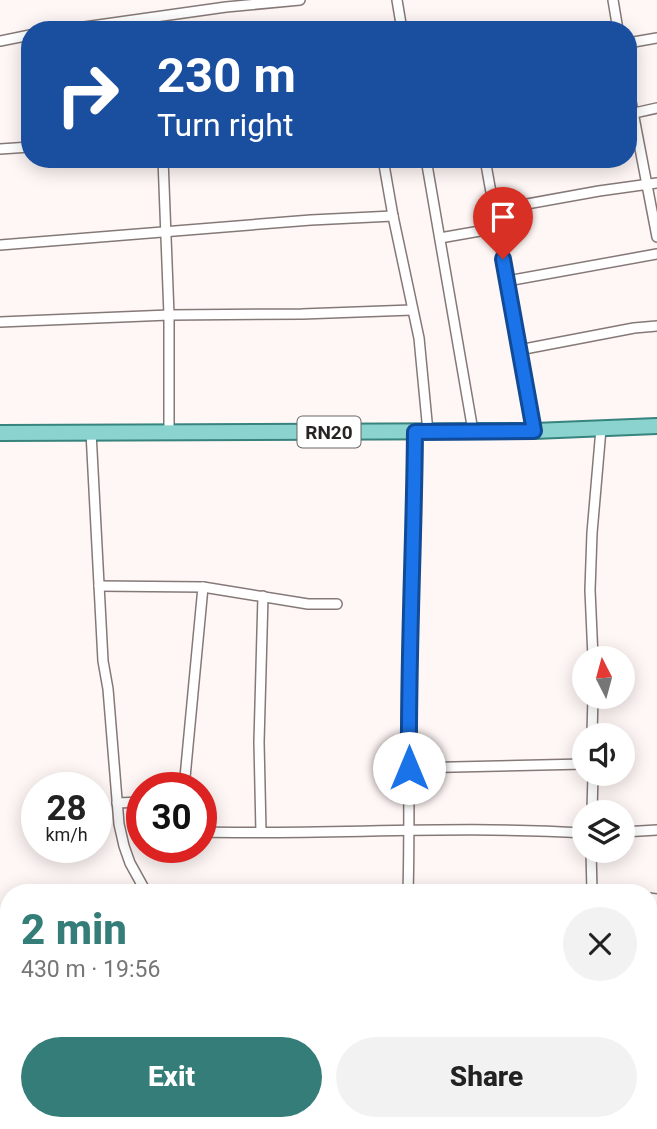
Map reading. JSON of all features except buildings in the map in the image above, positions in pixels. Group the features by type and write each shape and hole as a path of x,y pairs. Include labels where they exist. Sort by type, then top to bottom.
{"main road":[{"name":"RN20","path":"0,433 534,431 657,426"}],"street":[{"path":"127,21 300,0"},
{"path":"397,0 400,21"},
{"path":"613,0 616,21"},
{"path":"0,41 21,37"},
{"path":"637,41 657,38"},
{"path":"637,112 657,108"},
{"path":"637,133 652,184 657,237"},
{"path":"0,149 21,148"},
{"path":"163,168 169,315 169,432"},
{"path":"385,168 420,348 421,432 415,515 409,700 408,884"},
{"path":"428,168 473,431"},
{"path":"487,168 534,431"},
{"path":"494,210 652,184"},
{"path":"0,245 393,216"},
{"path":"440,238 498,228"},
{"path":"507,281 657,254"},
{"path":"0,322 412,310"},
{"path":"519,351 634,328 657,326"},
{"path":"592,646 590,590 601,429"},
{"path":"91,432 103,661 108,689 117,803 124,846 142,884"},
{"path":"99,586 204,587 308,604 337,604"},
{"path":"186,772 204,587"},
{"path":"261,832 259,742 263,596"},
{"path":"409,768 572,764"},
{"path":"117,803 126,803"},
{"path":"217,832 410,830 572,833"},
{"path":"635,831 657,830"},
{"path":"591,863 592,884"}],"route":[{"path":"409,768 415,432 534,431 503,259"}]}
